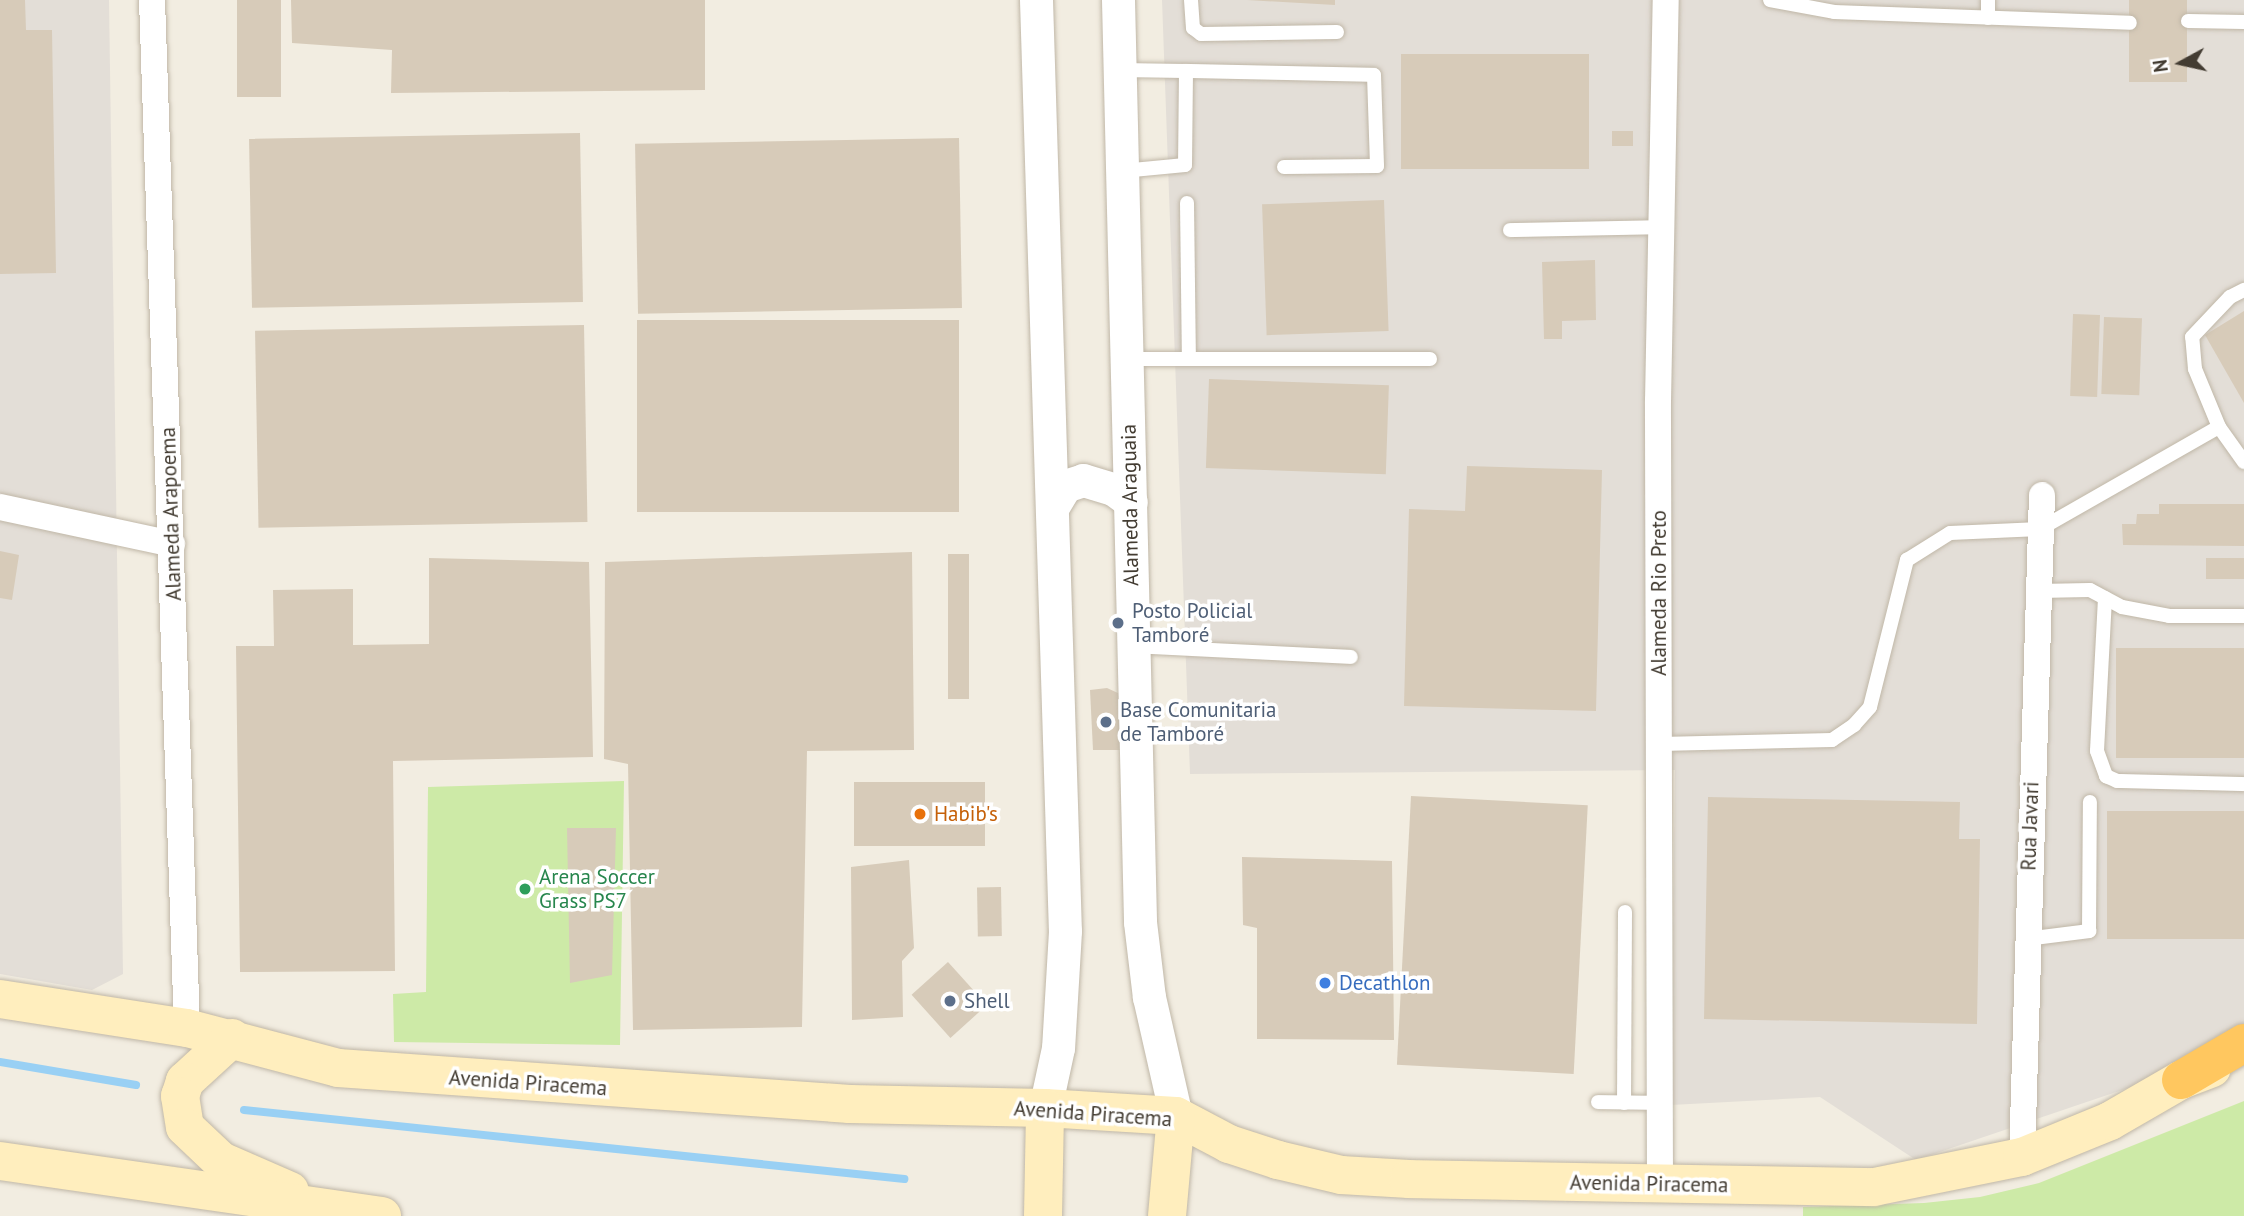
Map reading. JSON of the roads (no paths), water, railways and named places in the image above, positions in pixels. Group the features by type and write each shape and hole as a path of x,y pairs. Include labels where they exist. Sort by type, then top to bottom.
{"highway":[{"path":"2181,1080 2244,1043"}],"main road":[{"name":"Avenida Piracema","path":"0,999 187,1028 232,1038 281,1056 338,1068 493,1082 850,1104 1045,1108 1176,1116 1229,1144 1342,1175 1660,1185 1874,1186 2022,1157 2110,1121 2181,1080 2244,1056"},
{"path":"232,1038 185,1081 180,1096 185,1126 221,1161 331,1209"},
{"path":"1043,1216 1045,1108"},
{"name":"Alameda Araguaia","path":"1167,1216 1176,1116"},
{"path":"0,1161 382,1216"}],"street":[{"name":"Alameda Arapoema","path":"152,0 187,1028"},
{"path":"1036,0 1065,931 1058,1048 1045,1108"},
{"name":"Alameda Araguaia","path":"1118,0 1140,922 1149,996 1176,1116"},
{"name":"Alameda Rio Preto","path":"1660,1185 1662,227 1666,0"},
{"path":"1052,508 1065,486 1083,480 1113,488 1131,502"},
{"name":"Rua Javari","path":"2022,1157 2026,939 2042,495"},
{"path":"0,507 172,544"}],"lane":[{"path":"1191,0 1193,28 1201,34 1337,32"},
{"path":"1770,0 1834,12 2130,23"},
{"path":"1988,0 1988,18"},
{"path":"2188,21 2244,22"},
{"path":"1119,70 1374,75 1377,166 1284,167"},
{"path":"1122,171 1185,165 1186,71"},
{"path":"1187,203 1189,359"},
{"path":"1510,230 1662,227"},
{"path":"2244,290 2230,297 2192,337 2195,369 2219,427 2244,463"},
{"path":"1127,359 1430,359"},
{"path":"1660,744 1832,740 1870,707 1907,560 1950,533 2040,529 2219,427"},
{"path":"2038,591 2090,590 2122,607 2169,616 2244,616"},
{"path":"2105,598 2097,751 2106,775 2117,781 2244,784"},
{"path":"1132,646 1351,657"},
{"path":"2026,939 2089,930 2090,802"},
{"path":"1624,1103 1625,912"},
{"path":"1598,1102 1661,1103"}],"waterway":[{"path":"0,1062 136,1085"},
{"path":"244,1110 904,1179"}],"place":[{"name":"Posto Policial Tamboré","path":"1118,623"},
{"name":"Base Comunitaria de Tamboré","path":"1106,722"},
{"name":"Habib's","path":"920,814"},
{"name":"Arena Soccer Grass PS7","path":"525,889"},
{"name":"Decathlon","path":"1325,983"},
{"name":"Shell","path":"950,1001"}]}
